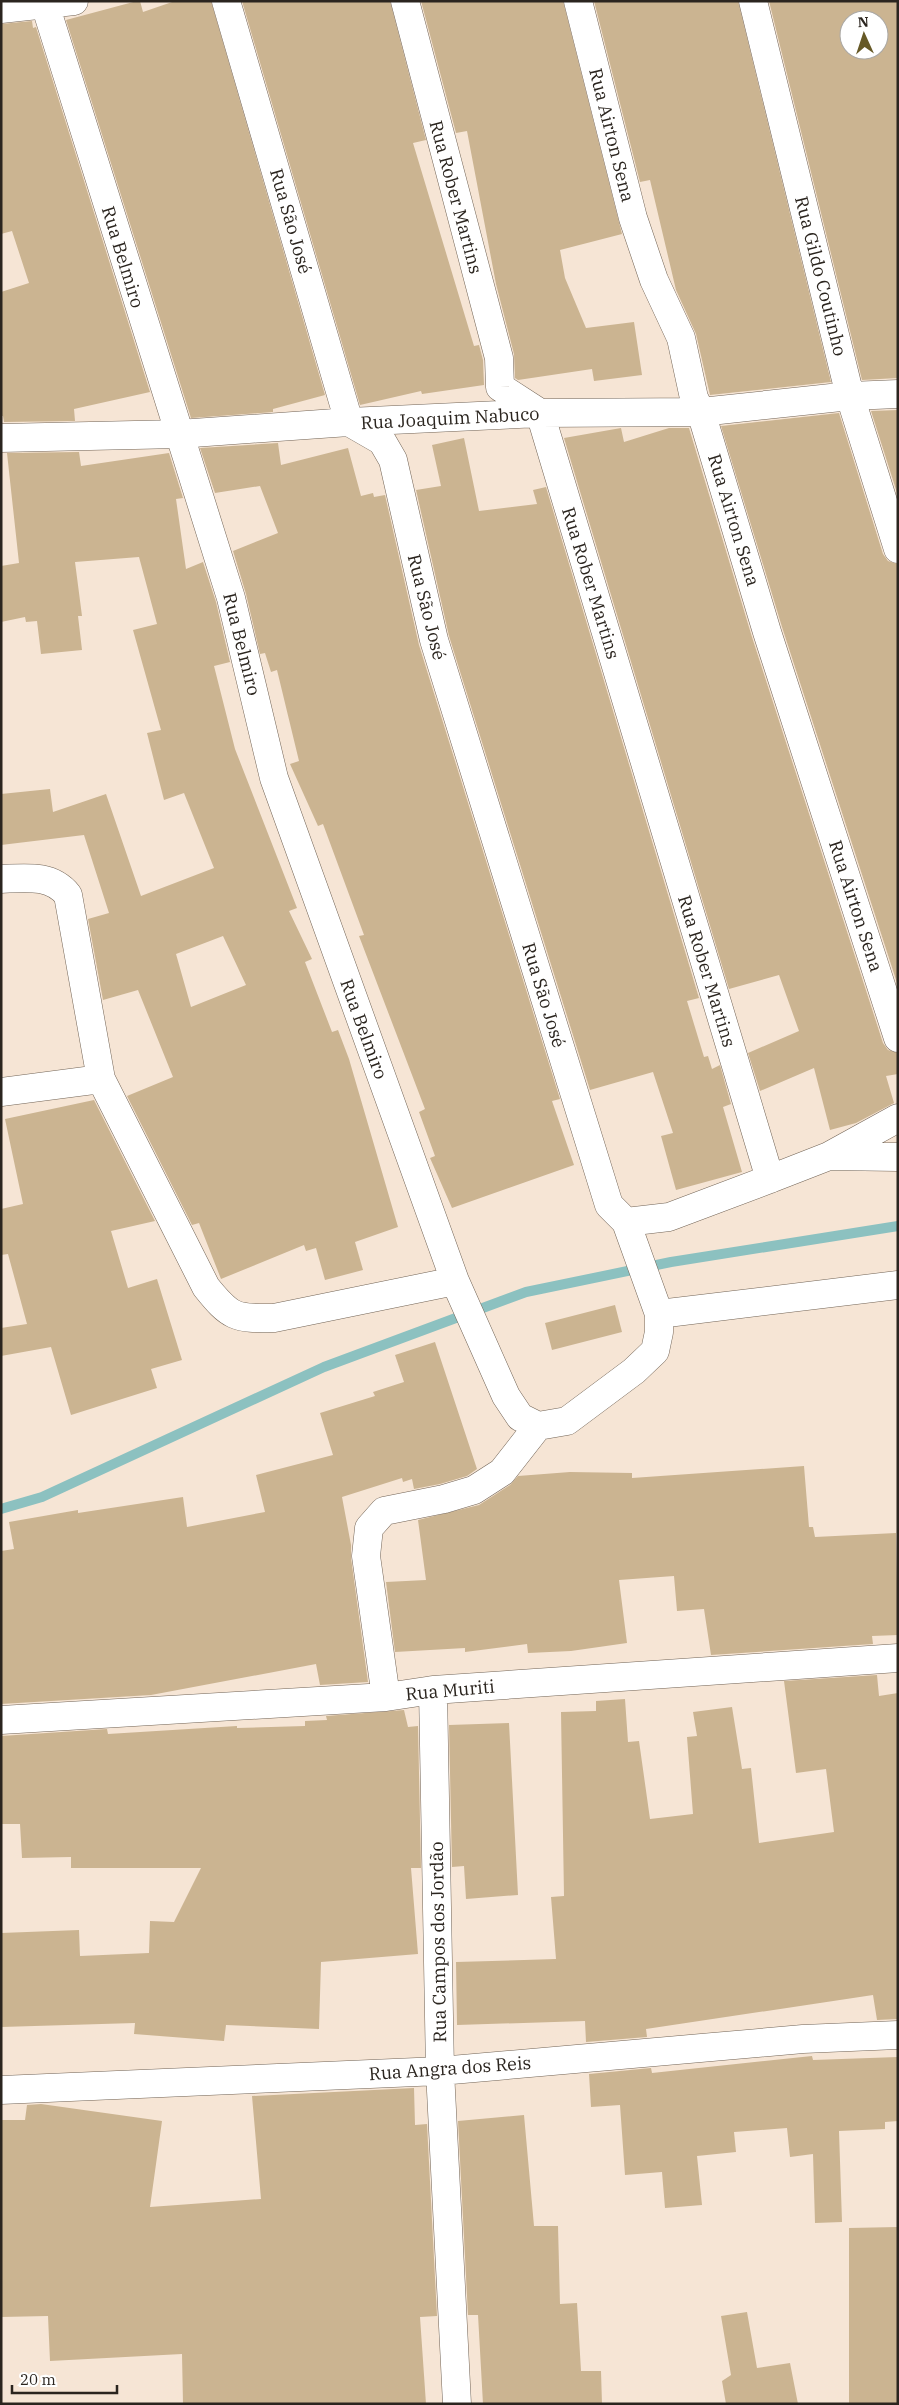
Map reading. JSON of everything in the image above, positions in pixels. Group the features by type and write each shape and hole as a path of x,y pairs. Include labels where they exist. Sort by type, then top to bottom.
{"street":[{"path":"1,9 74,1"},
{"name":"Rua São José","path":"226,1 349,422 382,441 393,460 437,649 608,1205 626,1222"},
{"name":"Rua Rober Martins","path":"405,1 498,358 500,387 540,413 770,1179"},
{"name":"Rua Airton Sena","path":"578,1 633,218 654,280 681,338 694,398 701,412 767,632 898,1038"},
{"name":"Rua Gildo Coutinho","path":"753,1 850,396 898,548"},
{"name":"Rua Belmiro","path":"44,3 231,598 274,778 455,1281 506,1396 520,1417 538,1426"},
{"name":"Rua Joaquim Nabuco","path":"1,438 179,434 349,422 540,413 701,412 850,396 898,394"},
{"path":"5,879 39,878 60,885 68,895 101,1079 206,1287 224,1309 247,1318 274,1318 455,1281"},
{"path":"1,1092 101,1079"},
{"path":"386,1696 366,1556 369,1528 384,1511 444,1499 474,1490 502,1472 538,1426 567,1421 634,1371 655,1351 659,1332 659,1314 626,1222 668,1217 770,1179 829,1156 898,1118"},
{"path":"829,1156 898,1157"},
{"path":"659,1314 898,1285"},
{"name":"Rua Muriti","path":"1,1720 386,1696 433,1690 898,1658"},
{"name":"Rua Campos dos Jordão","path":"433,1690 440,2071 457,2404"},
{"name":"Rua Angra dos Reis","path":"1,2090 440,2071 803,2039 898,2035"}],"building":[{"path":"140,1 143,12 175,1 211,1 325,395 273,409 273,412 191,418 66,20"},
{"path":"242,1 390,1 426,140 413,143 474,346 479,345 483,360 484,385 422,394 421,391 360,405"},
{"path":"421,1 563,1 622,234 560,250 565,278 586,328 634,322 642,375 594,381 592,369 518,380 515,378 514,354 496,284 467,131 456,133"},
{"path":"594,1 738,1 831,382 710,395 696,334 676,290 650,180 640,182"},
{"path":"769,1 898,1 898,378 862,380"},
{"path":"32,21 33,28 36,27 150,392 74,409 75,421 4,422 3,416 1,416 1,292 29,283 12,231 1,234 1,24"},
{"path":"898,410 898,496 871,411"},
{"path":"839,413 883,554 888,561 898,564 898,986 782,627 721,426"},
{"path":"621,428 624,442 669,428 689,428 752,637 883,1043 888,1050 898,1053 898,1074 886,1076 894,1103 856,1123 830,1130 814,1068 760,1091 748,1053 799,1031 779,975 729,989 564,438"},
{"path":"464,438 479,511 537,504 533,490 546,487 699,998 687,1001 704,1057 708,1056 712,1069 720,1065 731,1104 723,1107 742,1172 676,1190 661,1136 673,1133 653,1072 590,1090 449,636 416,490 441,486 432,445"},
{"path":"278,443 281,465 348,448 361,496 373,493 374,497 385,495 419,645 560,1099 552,1101 574,1165 452,1208 430,1158 435,1156 419,1112 425,1109 359,936 364,935 323,824 318,826 290,764 299,761 277,670 271,672 265,653 260,654 246,594 233,551 278,533 260,486 215,493 200,448"},
{"path":"79,452 81,466 169,453 183,498 176,499 186,569 203,562 216,602 230,662 214,666 235,749 297,908 289,911 312,959 305,962 332,1032 338,1030 349,1059 398,1227 355,1242 363,1270 325,1280 316,1248 306,1251 304,1245 221,1279 199,1223 192,1225 127,1096 173,1077 138,990 103,1000 88,919 109,913 84,835 1,845 1,794 50,789 53,812 106,794 141,896 214,868 184,793 164,800 147,733 161,730 133,630 157,624 139,557 75,562 82,616 78,616 82,650 41,654 37,621 26,622 25,617 1,622 1,566 19,563 7,453","holes":["223,936 246,985 191,1007 176,954"]},
{"path":"94,1100 155,1221 111,1231 128,1288 157,1279 182,1360 151,1369 157,1388 71,1415 51,1347 1,1356 1,1328 27,1324 8,1254 1,1255 1,1209 23,1204 5,1119"},
{"path":"615,1305 622,1332 552,1350 545,1323"},
{"path":"435,1342 477,1469 467,1476 440,1484 414,1489 412,1479 403,1482 402,1478 342,1497 351,1545 351,1558 368,1682 320,1685 316,1664 151,1695 1,1704 1,1551 14,1549 9,1522 78,1510 78,1513 183,1497 187,1527 265,1512 256,1475 333,1455 320,1413 375,1396 373,1392 404,1382 395,1355"},
{"path":"804,1466 809,1527 813,1527 815,1537 896,1533 898,1635 872,1636 873,1644 711,1655 704,1609 677,1611 674,1576 619,1580 627,1643 571,1651 528,1653 527,1644 465,1652 465,1648 395,1652 386,1582 426,1580 418,1520 479,1505 510,1485 518,1476 570,1472 632,1473 632,1478"},
{"path":"877,1675 879,1696 898,1693 898,2019 877,2020 873,1995 646,2029 647,2037 586,2042 585,2021 457,2025 456,1962 556,1959 551,1897 564,1896 561,1712 596,1711 596,1701 625,1699 628,1742 639,1741 650,1819 693,1814 687,1737 697,1736 693,1712 732,1707 742,1769 751,1768 759,1843 834,1832 826,1769 796,1773 784,1681"},
{"path":"404,1710 408,1727 418,1726 421,1868 411,1868 418,1954 321,1962 319,2029 226,2025 224,2041 134,2034 135,2023 1,2027 1,1933 79,1930 80,1956 149,1953 150,1921 174,1922 201,1868 71,1868 71,1857 22,1858 20,1824 1,1824 1,1736 107,1729 108,1734 237,1726 237,1728 305,1726 305,1721 327,1720 326,1716"},
{"path":"509,1723 518,1895 466,1899 464,1866 452,1867 449,1725"},
{"path":"812,2056 813,2060 898,2057 898,2121 885,2122 885,2129 839,2131 842,2222 815,2223 813,2154 790,2157 787,2128 734,2132 736,2152 697,2156 702,2205 665,2208 662,2172 625,2175 620,2105 591,2107 589,2074 651,2068 652,2073"},
{"path":"414,2088 415,2125 427,2124 437,2316 420,2317 426,2404 183,2404 182,2354 50,2361 48,2316 1,2317 1,2120 25,2120 27,2105 41,2104 162,2121 150,2207 261,2199 252,2096"},
{"path":"524,2115 534,2226 558,2226 560,2304 577,2303 581,2371 601,2371 602,2404 483,2404 478,2315 468,2315 458,2121"},
{"path":"898,2227 898,2403 849,2404 849,2228"},
{"path":"747,2312 757,2368 790,2363 798,2404 726,2404 722,2381 731,2375 721,2316"}],"waterway":[{"path":"1,1509 42,1497 324,1367 526,1292 671,1262 898,1226"}]}
